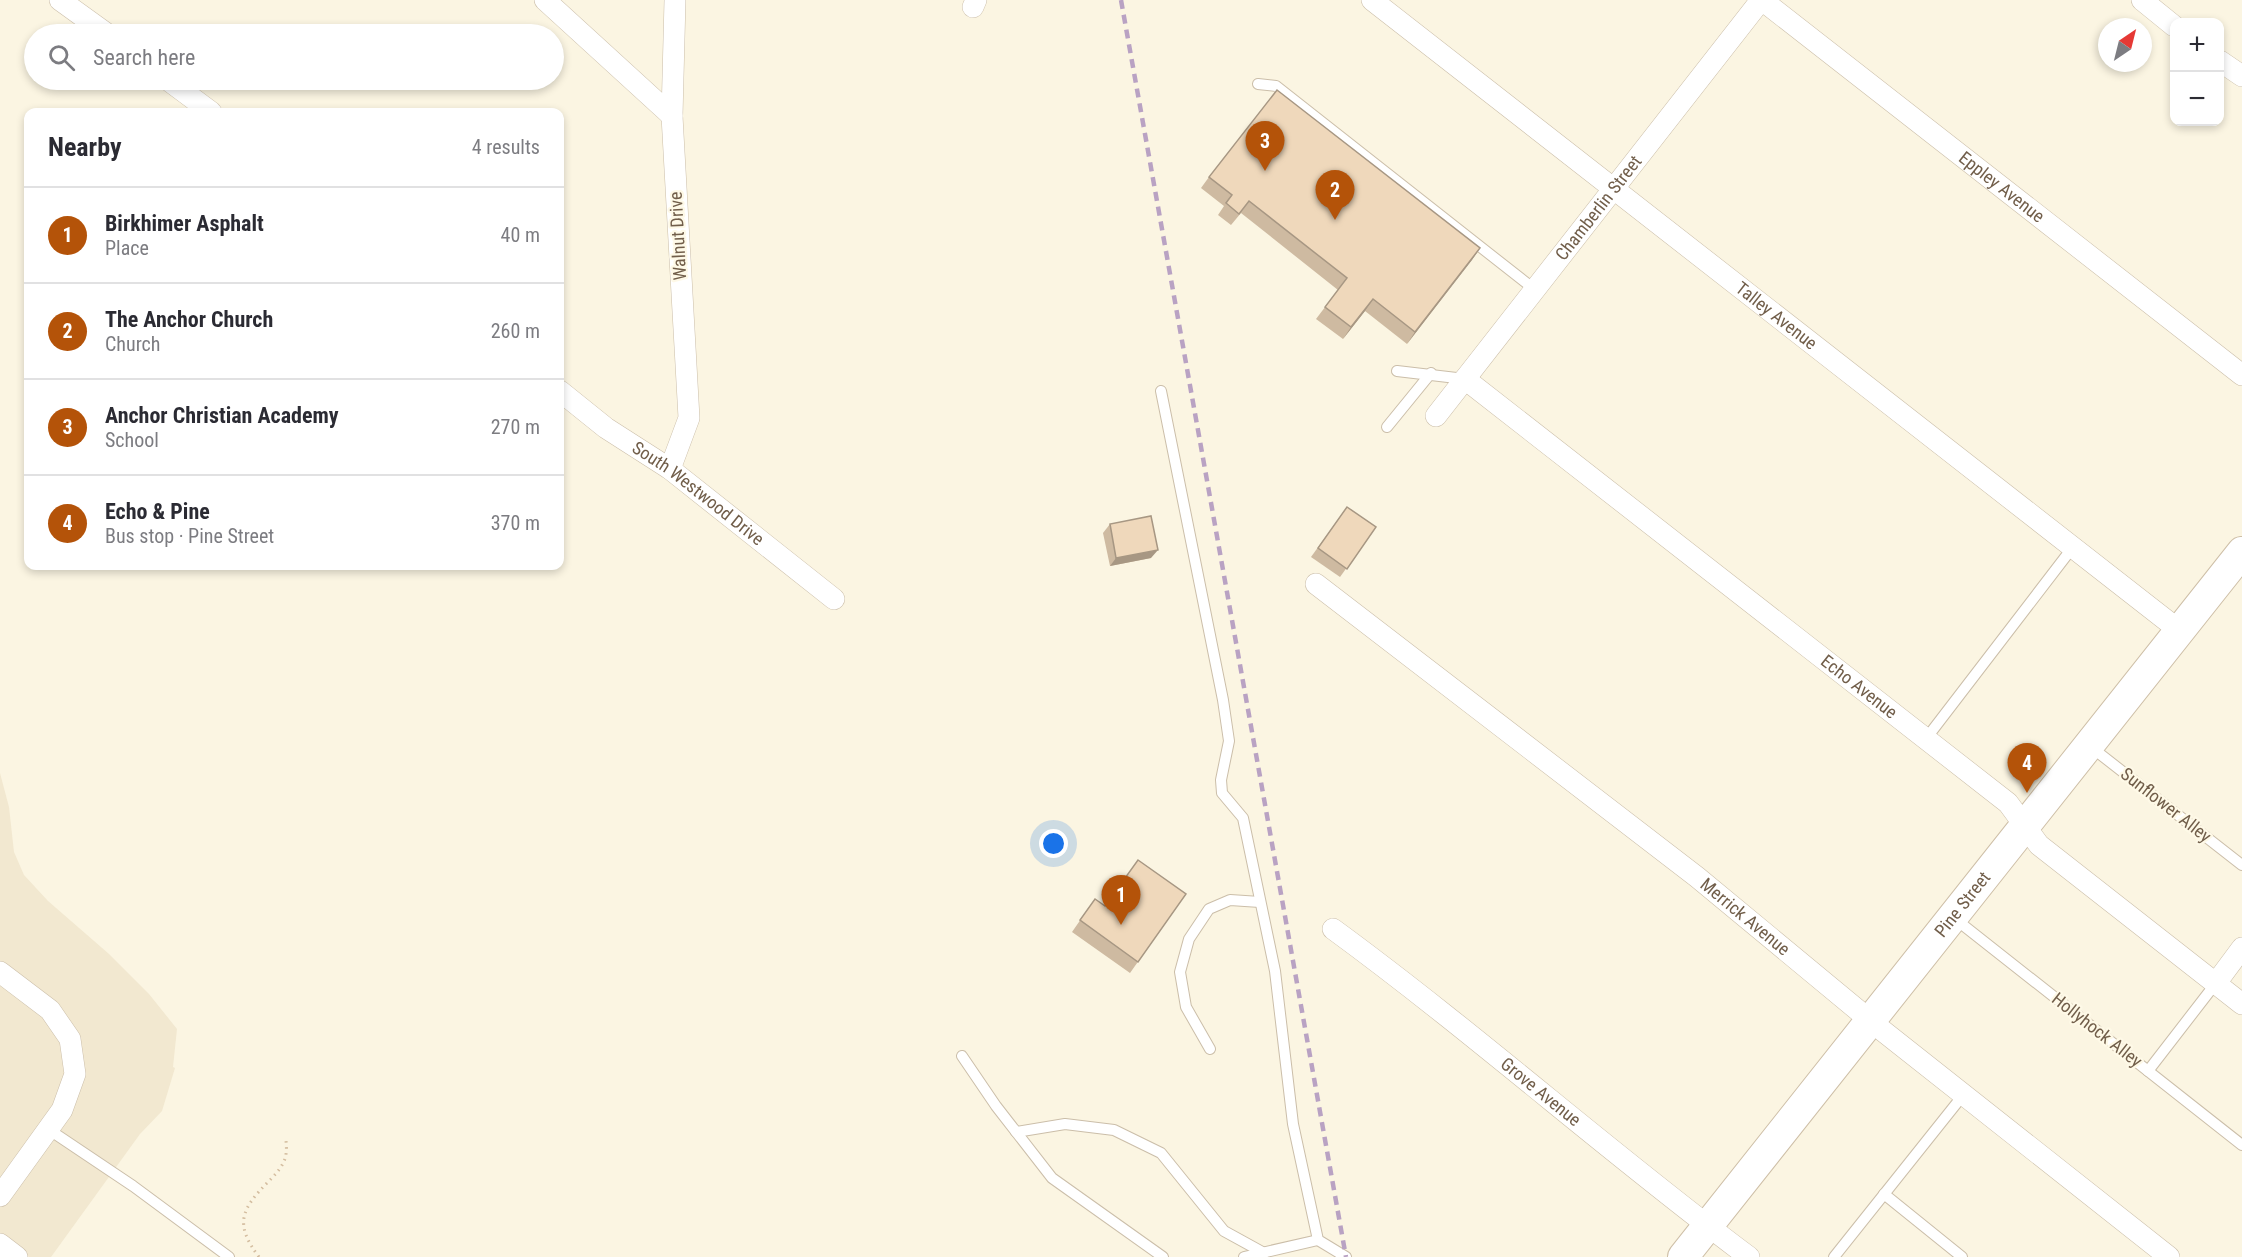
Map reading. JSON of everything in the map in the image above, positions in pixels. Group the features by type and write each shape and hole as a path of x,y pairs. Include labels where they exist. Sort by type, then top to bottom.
{"main road":[{"name":"Pine Street","path":"1683,1257 2242,552"}],"street":[{"path":"60,0 93,24"},
{"path":"545,0 672,116"},
{"name":"Walnut Drive","path":"670,469 689,418 672,116 675,0"},
{"name":"Talley Avenue","path":"1372,0 2180,631"},
{"name":"Chamberlin Street","path":"1436,416 1761,0"},
{"name":"Eppley Avenue","path":"1761,0 2242,375"},
{"path":"2142,0 2170,22"},
{"path":"2224,64 2242,76"},
{"path":"181,90 206,108"},
{"name":"Echo Avenue","path":"1464,379 2008,804 2039,845 2242,1004"},
{"name":"South Westwood Drive","path":"564,394 606,428 670,469 834,599"},
{"name":"Merrick Avenue","path":"1316,584 1697,877 1870,1020 2169,1257"},
{"name":"Grove Avenue","path":"1333,929 1397,976 1749,1257"},
{"path":"2216,983 2242,948"},
{"path":"0,972 50,1010 70,1039 75,1074 62,1110 0,1196"},
{"path":"0,1244 17,1257"}],"lane":[{"path":"1258,84 1276,86 1534,289"},
{"path":"1397,370 1464,379"},
{"path":"1387,427 1431,373"},
{"path":"1161,391 1223,700 1229,741 1221,780 1222,793 1243,818 1275,971 1293,1124 1318,1240"},
{"path":"1925,740 2073,548"},
{"name":"Sunflower Alley","path":"2090,746 2242,865"},
{"path":"1210,1049 1186,1007 1180,972 1189,939 1209,909 1230,900 1260,902"},
{"name":"Hollyhock Alley","path":"1952,916 2242,1145"},
{"path":"2148,1071 2216,983"},
{"path":"962,1056 1052,1178 1163,1257"},
{"path":"1834,1257 1964,1095"},
{"path":"1016,1132 1065,1124 1113,1130 1161,1153 1224,1231 1264,1253"},
{"path":"48,1129 133,1186 229,1257"},
{"path":"1884,1194 1962,1257"},
{"path":"1244,1257 1318,1240 1346,1257"}],"path":[{"path":"259,1257 245,1237 243,1219 258,1193 277,1173 286,1155 286,1139"}],"shaded area":[{"path":"0,773 9,807 14,852 24,875 48,901 109,954 149,994 177,1029 173,1067 175,1068 162,1111 140,1134 51,1257 29,1257 0,1234"}],"building":[{"path":"1277,90 1480,248 1415,332 1373,299 1351,327 1325,307 1347,278 1249,201 1239,214 1226,203 1232,195 1209,177"},
{"path":"1347,507 1376,527 1347,569 1318,548"},
{"path":"1151,516 1158,550 1116,558 1110,524"},
{"path":"1138,860 1186,894 1138,962 1080,920 1095,899 1105,906"}],"railway":[{"path":"1121,0 1346,1257"}],"place":[{"name":"Anchor Christian Academy","path":"1265,171"},
{"name":"The Anchor Church","path":"1335,220"},
{"name":"Echo & Pine","path":"2027,793"},
{"name":"Birkhimer Asphalt","path":"1121,925"}]}
